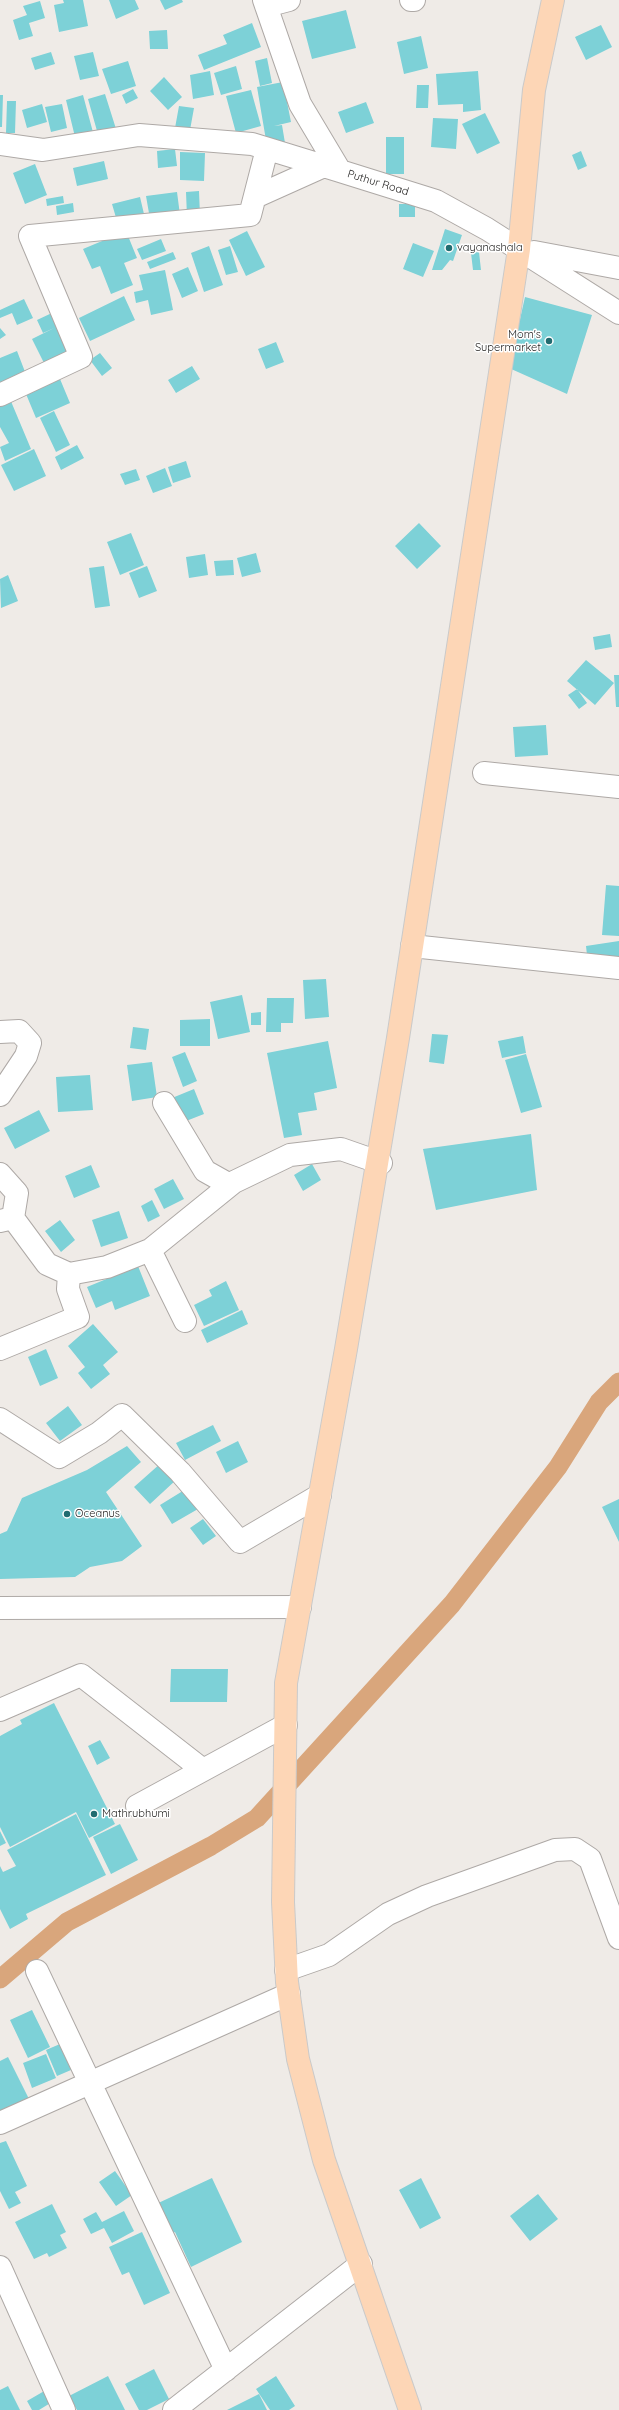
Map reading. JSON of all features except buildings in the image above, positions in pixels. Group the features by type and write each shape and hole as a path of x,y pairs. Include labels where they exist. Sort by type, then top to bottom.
{"main road":[{"path":"410,2410 324,2160 298,2059 286,1970 283,1902 286,1682 380,1162 519,249 534,90 553,0"}],"street":[{"path":"265,3 289,0"},
{"name":"Puthur Road","path":"265,3 300,104 332,168 436,201 519,249 619,313"},
{"path":"0,144 43,150 139,135 252,144 332,168"},
{"path":"0,395 81,357 30,236 250,215 268,149"},
{"path":"255,198 332,168"},
{"path":"519,249 619,268"},
{"path":"484,773 619,787"},
{"path":"412,946 619,968"},
{"path":"0,1032 19,1031 30,1043 26,1056 0,1095"},
{"path":"164,1103 205,1171 230,1185"},
{"path":"0,1174 17,1193 7,1220 47,1264 69,1274 107,1266 150,1250 230,1185 290,1155 341,1149 380,1162"},
{"path":"150,1250 185,1321"},
{"path":"0,1349 78,1317 68,1289 69,1274"},
{"path":"0,1419 59,1456 99,1434 122,1415 180,1472 240,1542 320,1495"},
{"path":"0,1608 300,1608"},
{"path":"0,1710 82,1675 203,1770"},
{"path":"137,1806 203,1770 286,1728"},
{"path":"286,1970 329,1955 388,1914 427,1896 555,1850 575,1849 590,1859 619,1938"},
{"path":"37,1971 226,2370"},
{"path":"0,2122 289,1994"},
{"path":"174,2410 361,2264"},
{"path":"0,2267 64,2410"}],"waterway":[{"path":"0,1979 67,1922 211,1846 257,1818 452,1604 558,1467 599,1402 619,1382"}],"place":[{"name":"vayanashala","path":"449,248"},
{"name":"Mom's Supermarket","path":"549,341"},
{"name":"Oceanus","path":"67,1514"},
{"name":"Mathrubhumi","path":"94,1814"}]}
